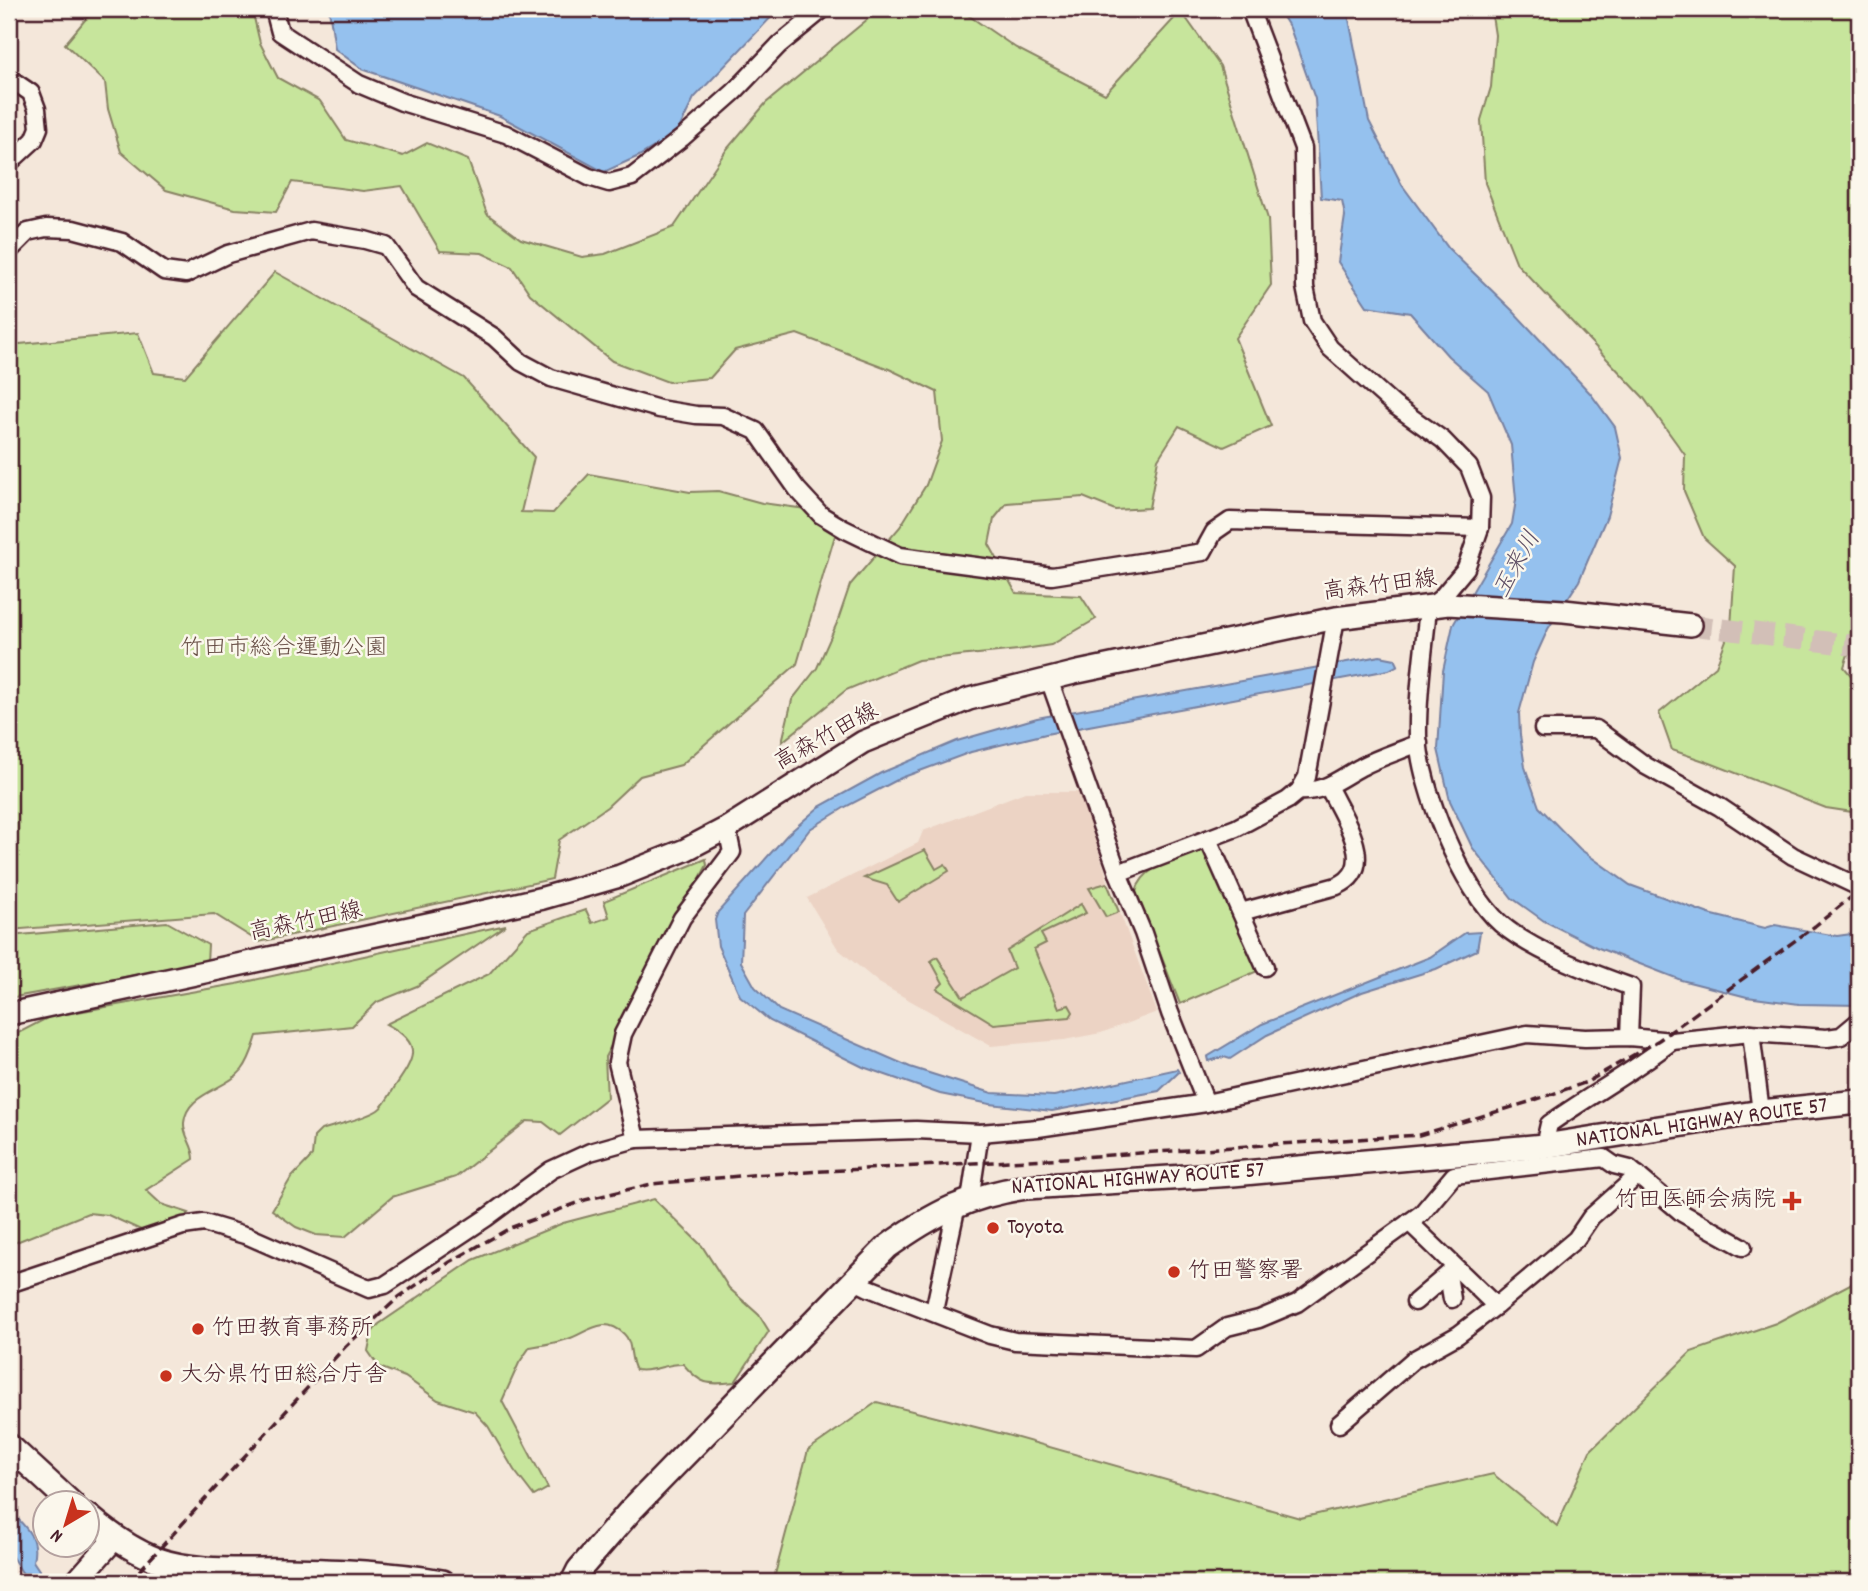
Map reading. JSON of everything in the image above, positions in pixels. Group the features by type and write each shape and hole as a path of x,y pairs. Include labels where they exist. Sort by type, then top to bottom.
{"highway":[{"name":"NATIONAL HIGHWAY ROUTE 57","path":"573,1582 579,1570 631,1510 853,1280 887,1247 913,1228 935,1214 963,1202 997,1191 1027,1187 1233,1174 1544,1146 1761,1112 1859,1102"},
{"path":"9,1446 58,1490"},
{"path":"102,1528 114,1538 176,1573 209,1569 358,1572 442,1582"}],"main road":[{"name":"高森竹田線","path":"9,1014 543,898 643,868 727,828 863,742 969,699 1049,679 1334,628 1438,606 1592,614 1691,625"},
{"path":"76,1582 114,1538"}],"street":[{"path":"274,9 281,32 359,84 402,102 506,134 589,177 609,183 632,177 682,138 734,92 779,45 823,9"},
{"path":"1250,9 1303,148 1304,287 1312,321 1329,348 1394,405 1443,440 1469,467 1481,498 1480,528 1466,568 1441,597 1438,606 1419,743 1430,794 1464,874 1500,923 1579,968 1631,987 1629,1037"},
{"path":"9,78 31,93 37,109 39,128 34,140 9,163"},
{"path":"9,251 28,232 46,228 73,229 122,242 164,271 186,274 229,254 311,231 386,246 416,288 494,337 521,362 551,378 659,409 723,416 756,431 797,489 821,515 844,530 900,556 1052,576 1203,552 1214,532 1230,521 1480,528"},
{"path":"1118,873 1236,828 1299,791 1307,776 1334,628"},
{"path":"1049,679 1118,873 1206,1102"},
{"path":"1543,729 1596,729 1646,766 1720,807 1793,856 1859,887"},
{"path":"1299,791 1309,792 1328,786 1362,766 1419,743"},
{"path":"1241,912 1337,887 1354,875 1359,860 1357,848 1328,786"},
{"path":"636,1139 617,1062 623,1034 682,918 732,852 727,828"},
{"path":"1208,839 1265,967"},
{"path":"9,1284 183,1226 204,1223 248,1236 369,1289 385,1284 486,1218 551,1170 590,1152 636,1139 916,1130 980,1133 1038,1128 1206,1102 1527,1034 1672,1041 1751,1033 1827,1038 1841,1036 1858,1023"},
{"path":"1751,1033 1761,1112"},
{"path":"1544,1146 1549,1124 1588,1096 1636,1069 1672,1041"},
{"path":"934,1311 980,1133"},
{"path":"853,1280 869,1289 934,1311 990,1335 1016,1340 1196,1349 1227,1327 1259,1319 1297,1303 1422,1213 1454,1175 1604,1158 1638,1175 1682,1213 1743,1247"},
{"path":"1339,1424 1413,1360 1458,1335 1496,1306 1576,1239 1591,1217 1638,1175"},
{"path":"1409,1222 1451,1272 1496,1306"},
{"path":"1451,1272 1452,1299"},
{"path":"1415,1302 1451,1272"}],"shaded area":[{"path":"1025,792 1082,792 1107,878 1157,1012 1101,1033 1064,1040 991,1046 879,983 838,949 807,898 918,843 923,831"}],"green space":[{"path":"94,9 252,9 260,43 278,78 320,101 346,140 403,156 427,143 468,160 487,214 521,239 582,257 605,254 674,227 727,149 766,103 880,9 959,9 1016,48 1105,94 1181,11 1220,66 1268,219 1271,285 1235,338 1271,426 1224,447 1179,426 1158,459 1149,508 1115,510 1083,497 1007,503 994,519 989,544 1016,593 1081,596 1096,619 1051,645 918,660 846,690 782,742 792,700 817,668 850,585 900,527 926,485 942,441 937,392 889,369 797,334 735,350 710,378 668,382 612,361 530,294 512,267 482,253 440,251 402,186 363,191 292,182 276,212 235,209 166,190 121,152 108,109 105,82 65,44"},
{"path":"1491,9 1859,9 1859,620 1844,667 1859,685 1859,813 1826,808 1672,750 1659,713 1716,666 1731,627 1735,566 1704,538 1684,491 1685,455 1643,397 1517,264 1485,183 1481,120 1491,87 1495,35"},
{"name":"竹田市総合運動公園","path":"275,272 464,378 534,457 521,512 553,513 589,474 690,492 718,491 762,503 806,509 836,532 797,664 681,765 640,776 607,807 559,840 552,879 259,942 214,914 9,930 9,345 138,333 154,373 185,377"},
{"path":"1202,848 1207,852 1260,970 1180,1004 1136,892 1140,883 1153,869"},
{"path":"925,850 936,869 945,864 949,871 898,902 887,885 864,878"},
{"path":"706,859 707,865 605,1057 607,1098 560,1135 543,1122 527,1121 456,1177 392,1197 345,1237 316,1235 296,1227 272,1210 291,1178 312,1156 314,1137 321,1130 359,1119 378,1110 407,1069 411,1060 411,1045 407,1038 386,1024 489,974 528,930 586,910 592,923 609,917 604,901"},
{"path":"1107,883 1119,912 1106,917 1089,888"},
{"path":"1081,904 1086,913 1041,934 1046,943 1034,949 1059,1008 1069,1005 1073,1012 1070,1017 994,1024 937,989 943,983 931,961 937,957 963,997 1014,968 1007,951"},
{"path":"167,922 208,945 207,962 9,998 9,936"},
{"path":"506,925 417,986 377,1002 352,1026 257,1036 242,1070 199,1098 186,1113 184,1128 194,1159 146,1190 161,1204 189,1213 182,1220 153,1231 143,1231 108,1215 88,1213 9,1245 9,1059 18,1056 18,1033 49,1017 236,984"},
{"path":"654,1199 702,1246 729,1288 759,1315 769,1331 735,1382 725,1383 700,1380 683,1364 636,1370 627,1337 609,1326 602,1325 568,1339 530,1347 519,1363 502,1401 548,1488 534,1496 514,1470 488,1426 475,1412 438,1400 405,1377 379,1367 368,1351 372,1332 379,1324 473,1260 563,1223"},
{"path":"1852,1283 1859,1283 1859,1582 773,1582 808,1450 877,1402 1007,1435 1300,1518 1493,1474 1557,1526 1590,1451 1691,1352 1776,1323"}],"water":[{"path":"329,9 779,9 694,98 677,133 639,156 604,172 500,116 362,69 335,49"},
{"name":"玉来川","path":"1278,9 1347,9 1369,121 1402,185 1449,249 1512,310 1590,393 1615,427 1622,458 1607,516 1579,581 1548,629 1533,662 1519,713 1525,767 1539,807 1580,849 1630,885 1709,914 1765,928 1775,925 1837,936 1859,933 1859,1005 1799,1004 1747,997 1681,980 1596,947 1544,921 1512,898 1472,847 1450,801 1438,749 1443,671 1453,625 1512,524 1516,500 1511,445 1488,391 1448,356 1410,313 1367,306 1338,262 1345,216 1342,201 1321,198 1315,99 1290,28"},
{"path":"1380,656 1395,659 1398,665 1389,670 1046,734 971,752 901,778 810,829 743,916 741,962 755,987 779,1010 910,1067 992,1093 1054,1096 1177,1069 1179,1072 1159,1091 1052,1111 990,1104 940,1094 863,1067 770,1021 740,996 718,946 715,920 718,912 787,835 819,807 881,773 957,741 1037,718"},
{"path":"1480,932 1477,950 1436,969 1362,992 1267,1035 1230,1059 1224,1057 1208,1061 1207,1057 1262,1024 1430,957 1465,933"},
{"path":"9,1510 29,1532 32,1539 32,1560 45,1579 42,1582 28,1582 9,1552"}],"tunnel":[{"path":"1691,625 1859,646"}],"railway":[{"path":"129,1582 345,1347 399,1297 450,1262 510,1228 585,1200 651,1184 751,1175 1419,1135 1587,1082 1659,1040 1859,891"}],"place":[{"name":"竹田医師会病院","path":"1792,1201"},
{"name":"Toyota","path":"993,1228"},
{"name":"竹田警察署","path":"1174,1272"},
{"name":"竹田教育事務所","path":"198,1329"},
{"name":"大分県竹田総合庁舎","path":"166,1376"}]}
